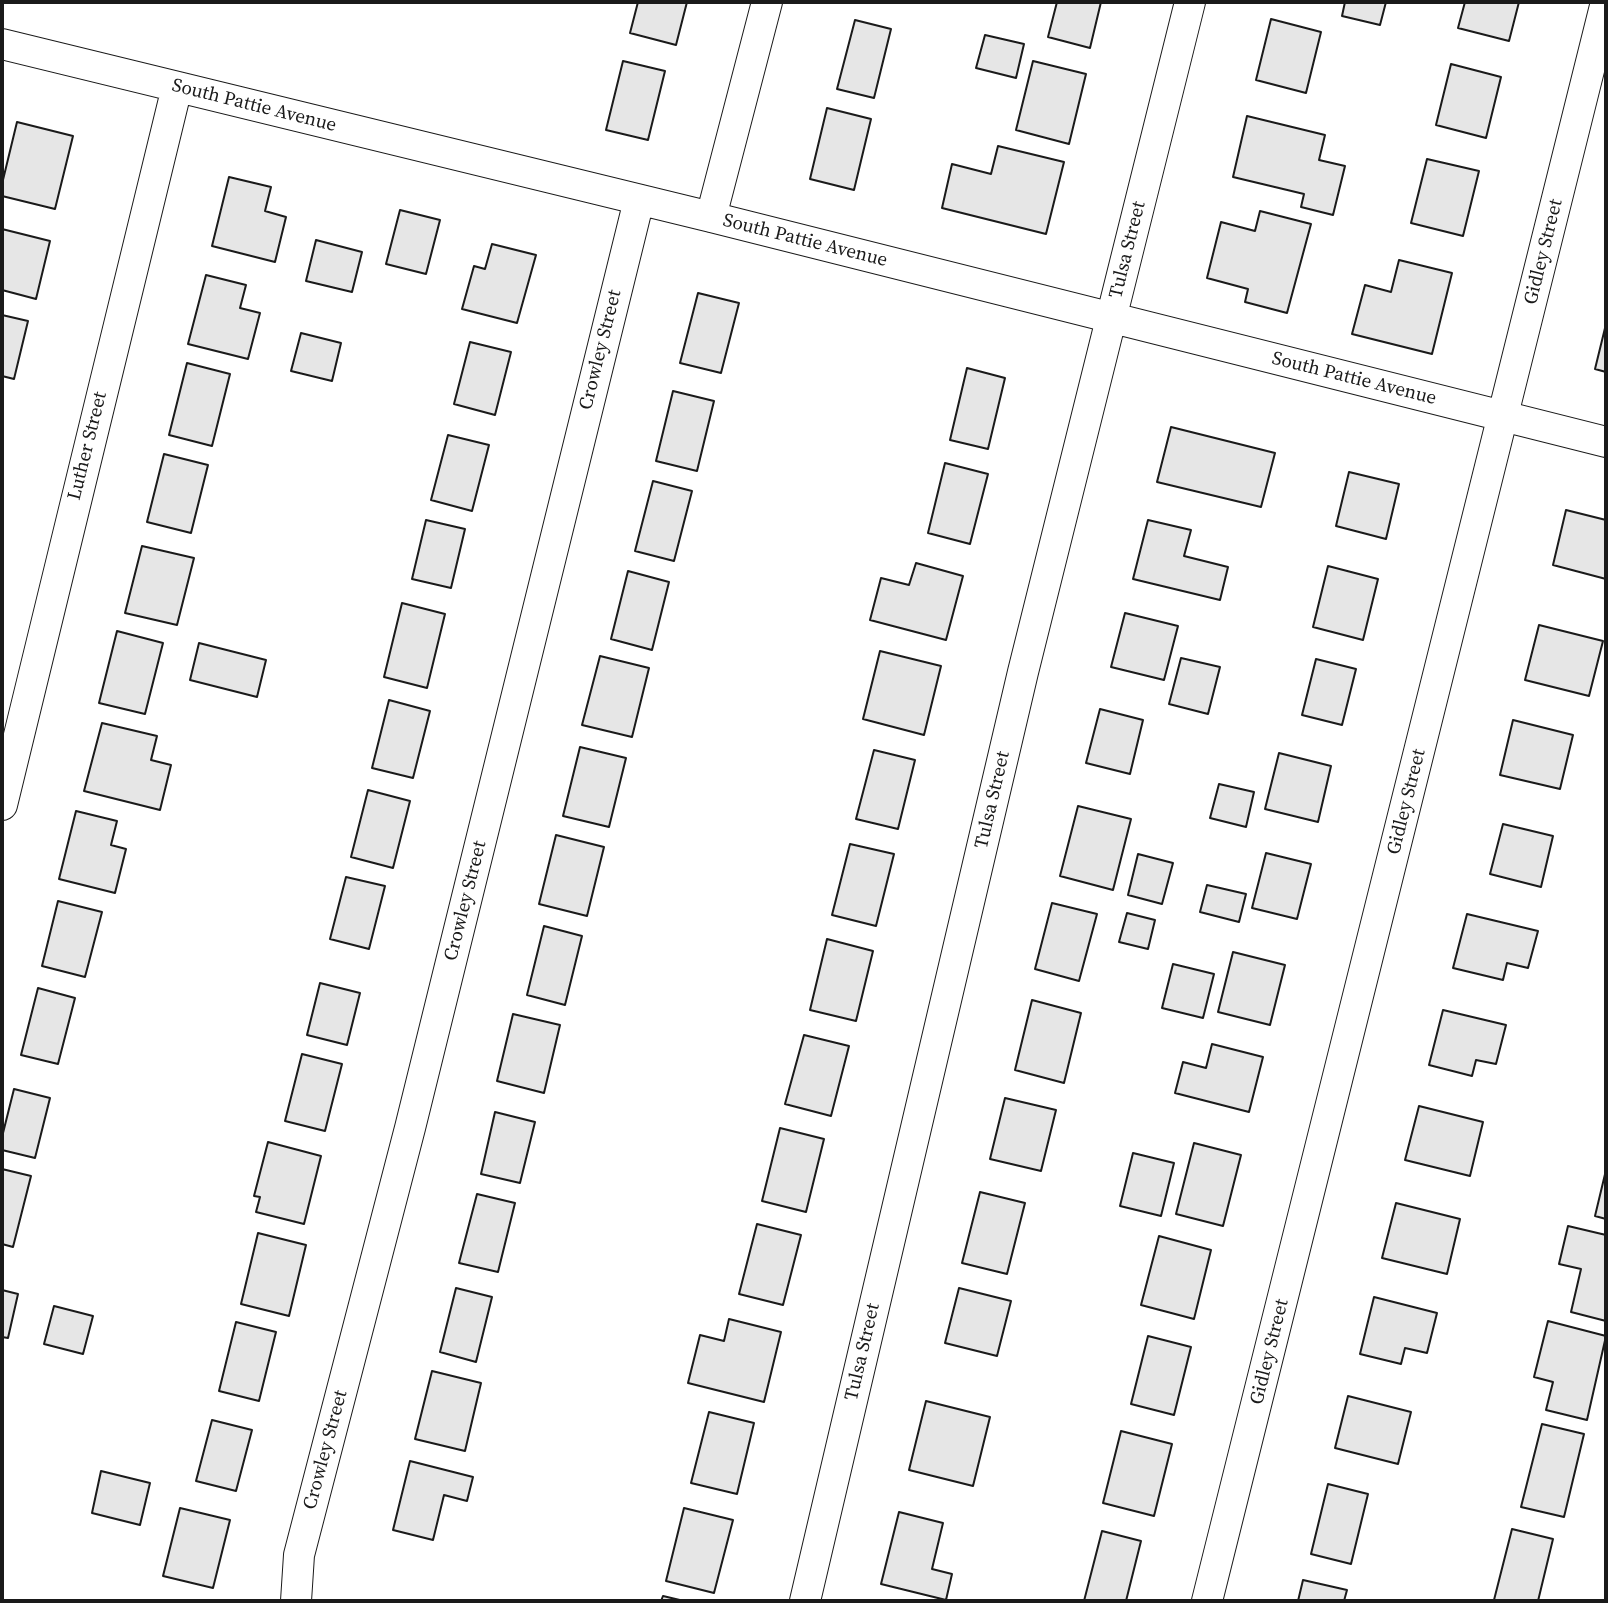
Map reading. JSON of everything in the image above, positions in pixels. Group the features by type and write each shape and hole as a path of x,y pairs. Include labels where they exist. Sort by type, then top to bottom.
{"street":[{"path":"711,218 766,2"},
{"name":"Tulsa Street","path":"805,1601 1026,659 1190,2"},
{"name":"Gidley Street","path":"1207,1601 1606,2"},
{"name":"South Pattie Avenue","path":"2,44 1606,442"},
{"name":"Luther Street","path":"2,805 177,87"},
{"name":"Crowley Street","path":"296,1601 299,1555 410,1128 639,200"}],"building":[{"path":"638,2 687,2 676,45 630,33"},
{"path":"1057,2 1101,2 1090,48 1048,37"},
{"path":"1345,2 1386,2 1380,25 1342,16"},
{"path":"1465,2 1519,2 1509,41 1458,28"},
{"path":"1271,19 1321,32 1306,93 1256,80"},
{"path":"855,20 891,29 874,98 837,89"},
{"path":"985,35 1024,44 1016,78 976,68"},
{"path":"623,61 665,71 648,140 606,130"},
{"path":"1033,61 1086,74 1069,144 1016,130"},
{"path":"1451,64 1501,77 1486,138 1436,125"},
{"path":"827,108 871,119 854,190 810,179"},
{"path":"1247,116 1325,135 1319,160 1345,166 1333,215 1301,207 1304,194 1233,177"},
{"path":"17,122 73,136 55,209 2,196 2,184"},
{"path":"998,146 1064,162 1046,234 942,208 952,164 991,174"},
{"path":"1427,159 1479,171 1463,236 1411,223"},
{"path":"229,177 271,187 265,211 286,217 275,262 212,246"},
{"path":"400,210 440,220 426,274 386,264"},
{"path":"1260,211 1311,224 1287,313 1245,302 1248,289 1207,278 1221,222 1255,231"},
{"path":"2,229 50,241 36,299 2,290"},
{"path":"316,240 362,252 352,292 306,281"},
{"path":"492,244 536,255 517,323 462,309 474,266 485,269"},
{"path":"1399,260 1452,273 1432,354 1352,334 1365,285 1391,292"},
{"path":"206,275 246,285 240,308 260,313 248,359 188,344"},
{"path":"698,293 739,303 721,373 680,363"},
{"path":"2,315 28,321 14,379 2,376"},
{"path":"1606,324 1606,372 1595,369"},
{"path":"301,333 341,343 332,381 291,371"},
{"path":"470,342 511,352 495,415 454,404"},
{"path":"187,363 230,374 212,446 169,435"},
{"path":"967,368 1005,378 988,449 950,440"},
{"path":"673,391 714,401 697,471 656,461"},
{"path":"1171,427 1275,453 1261,507 1157,482"},
{"path":"448,435 489,445 472,511 431,500"},
{"path":"164,454 208,465 191,533 147,522"},
{"path":"945,463 988,474 970,544 928,533"},
{"path":"1349,472 1399,484 1386,539 1336,526"},
{"path":"653,481 692,491 674,561 635,551"},
{"path":"1566,510 1606,520 1606,579 1553,565"},
{"path":"426,520 465,529 451,588 412,579"},
{"path":"1148,520 1191,530 1184,556 1228,567 1220,600 1133,579"},
{"path":"142,546 194,558 177,625 125,613"},
{"path":"916,563 963,576 946,640 870,620 881,578 909,585"},
{"path":"1328,566 1378,579 1363,640 1313,627"},
{"path":"628,571 669,582 652,650 611,639"},
{"path":"402,603 445,614 427,688 384,677"},
{"path":"1125,613 1178,626 1164,680 1111,667"},
{"path":"1539,625 1603,641 1589,696 1525,680"},
{"path":"117,631 163,643 145,714 99,703"},
{"path":"199,643 266,660 257,697 190,680"},
{"path":"880,651 941,666 924,735 863,719"},
{"path":"600,656 649,668 632,737 582,725"},
{"path":"1181,658 1220,667 1208,714 1169,704"},
{"path":"1316,659 1356,669 1342,725 1302,715"},
{"path":"389,700 430,711 413,778 372,768"},
{"path":"1100,709 1143,720 1130,774 1086,763"},
{"path":"1513,720 1573,735 1560,789 1500,775"},
{"path":"102,723 157,736 151,760 171,765 160,810 84,791"},
{"path":"580,747 626,758 609,827 563,816"},
{"path":"874,750 915,760 898,829 856,819"},
{"path":"1279,753 1331,766 1318,822 1265,809"},
{"path":"1219,784 1254,792 1246,827 1210,818"},
{"path":"368,790 410,801 393,868 351,857"},
{"path":"1078,806 1131,819 1113,890 1060,876"},
{"path":"76,811 117,821 111,845 126,849 115,893 59,879"},
{"path":"1503,824 1553,836 1541,887 1490,874"},
{"path":"556,835 604,847 587,916 539,904"},
{"path":"850,844 894,854 876,926 832,915"},
{"path":"1266,853 1311,864 1297,919 1252,908"},
{"path":"1138,854 1173,863 1162,904 1128,895"},
{"path":"346,877 385,886 369,949 330,939"},
{"path":"1207,885 1246,894 1239,922 1200,912"},
{"path":"58,901 102,912 85,977 42,966"},
{"path":"1052,903 1097,914 1079,981 1035,969"},
{"path":"1127,913 1155,920 1148,949 1119,942"},
{"path":"1467,914 1538,931 1528,968 1507,963 1503,980 1453,968"},
{"path":"544,926 582,936 565,1005 527,995"},
{"path":"827,939 873,951 856,1021 810,1010"},
{"path":"1233,952 1285,965 1270,1025 1218,1012"},
{"path":"1173,964 1214,974 1203,1018 1162,1008"},
{"path":"320,983 360,993 347,1045 307,1035"},
{"path":"38,988 75,998 58,1064 21,1055"},
{"path":"1032,1000 1081,1013 1064,1083 1015,1070"},
{"path":"1443,1010 1506,1025 1496,1064 1476,1060 1472,1076 1429,1065"},
{"path":"513,1014 560,1025 544,1093 497,1081"},
{"path":"804,1035 849,1046 831,1116 785,1104"},
{"path":"1212,1044 1263,1057 1249,1112 1175,1093 1183,1062 1206,1068"},
{"path":"302,1054 342,1064 325,1131 285,1121"},
{"path":"14,1089 50,1098 35,1158 2,1150 2,1137"},
{"path":"1005,1098 1056,1110 1041,1171 990,1159"},
{"path":"1419,1106 1483,1122 1470,1176 1405,1160"},
{"path":"495,1112 535,1122 520,1183 481,1174"},
{"path":"780,1128 824,1139 806,1212 762,1201"},
{"path":"268,1142 321,1156 304,1224 256,1212 260,1197 254,1196"},
{"path":"1194,1143 1241,1155 1223,1226 1176,1214"},
{"path":"1133,1153 1174,1163 1161,1216 1120,1206"},
{"path":"2,1169 31,1176 13,1247 2,1244"},
{"path":"1606,1170 1606,1219 1595,1216"},
{"path":"980,1192 1025,1203 1007,1274 962,1263"},
{"path":"477,1194 515,1203 498,1272 459,1263"},
{"path":"1396,1203 1460,1219 1447,1274 1382,1258"},
{"path":"757,1224 801,1235 783,1305 739,1294"},
{"path":"1568,1226 1606,1235 1606,1321 1571,1312 1581,1269 1559,1264"},
{"path":"258,1233 306,1245 289,1316 241,1304"},
{"path":"1159,1236 1211,1250 1194,1319 1141,1305"},
{"path":"456,1288 492,1297 476,1362 440,1352"},
{"path":"959,1288 1011,1301 997,1356 945,1343"},
{"path":"2,1290 18,1294 8,1338 2,1337"},
{"path":"1374,1297 1437,1313 1427,1353 1405,1348 1401,1364 1360,1354"},
{"path":"54,1306 93,1316 83,1354 44,1344"},
{"path":"729,1319 781,1332 764,1402 688,1383 700,1335 724,1341"},
{"path":"1548,1321 1606,1336 1587,1420 1546,1410 1553,1382 1534,1377"},
{"path":"236,1322 276,1332 259,1401 219,1391"},
{"path":"1148,1336 1191,1347 1174,1415 1131,1404"},
{"path":"432,1371 481,1383 465,1451 415,1439"},
{"path":"1348,1396 1411,1412 1398,1464 1335,1448"},
{"path":"926,1401 990,1417 973,1486 909,1470"},
{"path":"709,1412 754,1423 737,1494 691,1483"},
{"path":"212,1420 252,1430 236,1491 196,1481"},
{"path":"1542,1424 1584,1434 1564,1517 1521,1507"},
{"path":"1121,1431 1172,1444 1154,1516 1103,1503"},
{"path":"410,1461 473,1477 467,1501 444,1495 433,1540 393,1530"},
{"path":"101,1471 150,1483 140,1525 92,1513"},
{"path":"1328,1484 1368,1494 1351,1564 1311,1554"},
{"path":"180,1508 230,1520 213,1588 163,1576"},
{"path":"684,1508 733,1520 714,1593 666,1581"},
{"path":"899,1512 943,1523 932,1569 952,1574 946,1600 881,1584"},
{"path":"1512,1529 1553,1539 1538,1601 1494,1600"},
{"path":"1102,1531 1141,1541 1126,1601 1084,1601"},
{"path":"1303,1580 1347,1590 1344,1601 1298,1601"},
{"path":"663,1596 684,1601 661,1601"}]}
